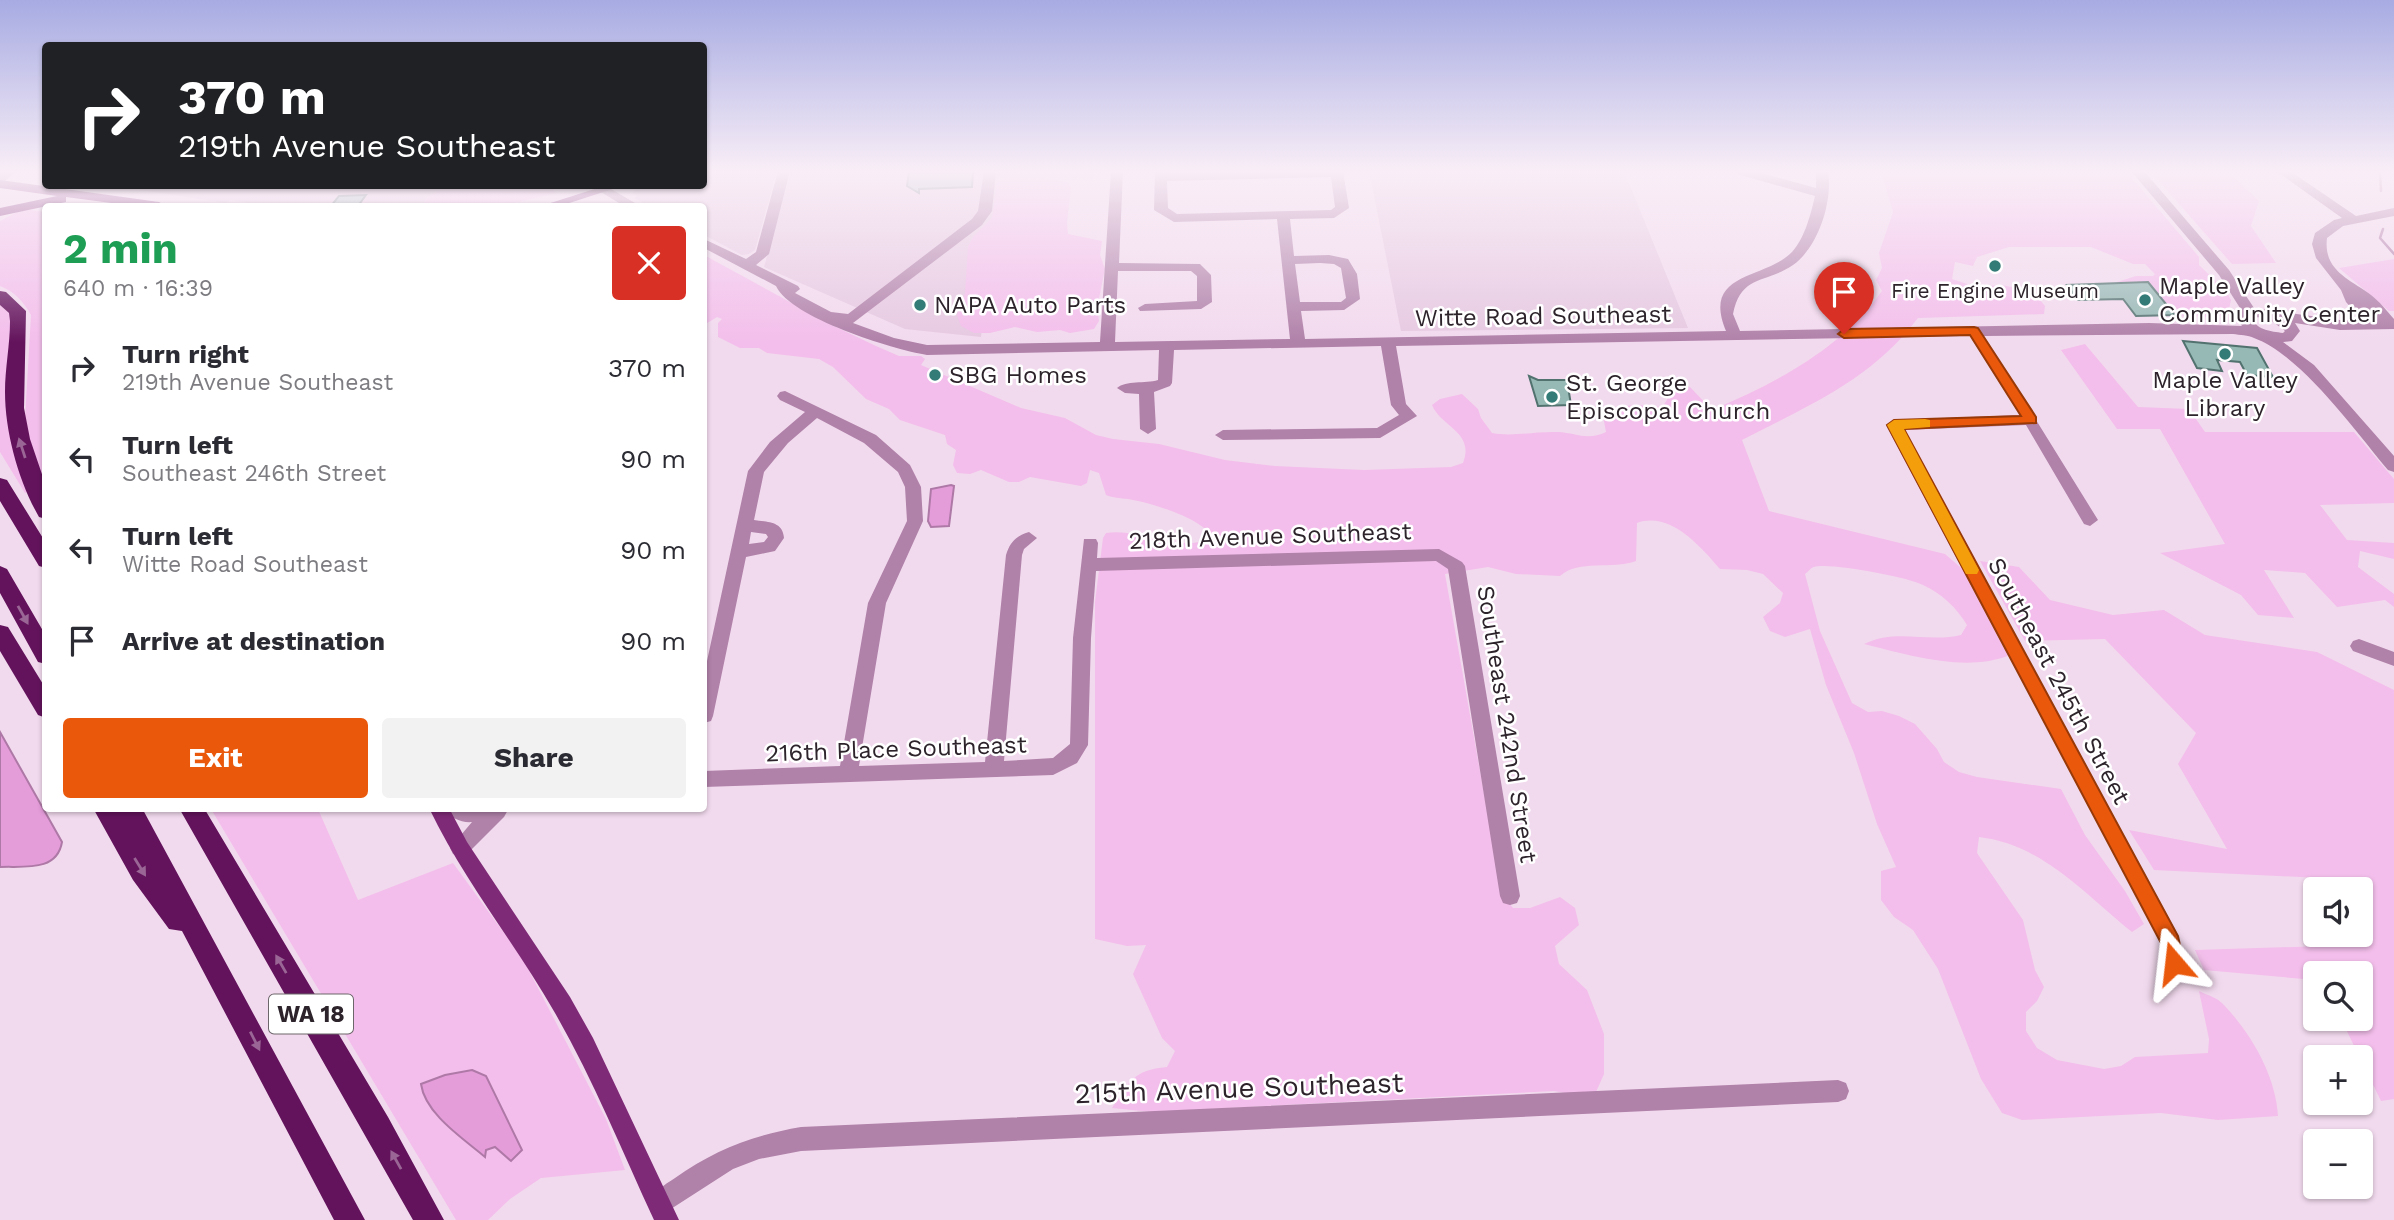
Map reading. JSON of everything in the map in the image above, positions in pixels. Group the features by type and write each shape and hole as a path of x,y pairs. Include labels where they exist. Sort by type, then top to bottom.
{"highway":[{"path":"0,296 17,311 19,331 14,392 16,428 42,501"},
{"path":"0,485 42,554"},
{"path":"0,574 42,649"},
{"path":"0,633 42,702"},
{"path":"106,812 142,872 226,985"},
{"name":"WA 18","path":"131,812 350,1220"},
{"name":"WA 18","path":"193,812 379,1127 429,1220"}],"main road":[{"path":"441,812 460,848 562,1004 585,1046 663,1212"}],"street":[{"path":"746,266 762,254 769,228"},
{"path":"807,305 816,306 839,318 851,319 969,228"},
{"path":"1107,347 1113,228"},
{"path":"1284,228 1298,343"},
{"path":"1735,335 1726,314 1732,294 1749,277 1797,256 1805,246 1811,228"},
{"path":"2185,228 2229,279 2254,303 2291,327 2290,344 2394,466"},
{"path":"2328,228 2320,236 2318,245 2327,266 2347,288 2366,298 2393,324"},
{"name":"Witte Road Southeast","path":"707,245 851,319 883,333 938,348"},
{"path":"1288,260 1328,259 1342,262 1348,269 1353,299 1349,304 1294,307"},
{"path":"1111,267 1187,266 1201,270 1204,275 1205,302 1201,305 1145,308"},
{"path":"2229,279 2247,308 2247,326 2285,349 2316,377"},
{"name":"Witte Road Southeast","path":"783,286 787,294 846,326 877,340 912,348 1107,347 2149,328 2233,329 2260,334"},
{"path":"2347,288 2351,299 2374,324"},
{"name":"Witte Road Southeast","path":"2149,328 2151,324 2229,323 2260,312 2276,316"},
{"path":"2276,316 2302,322 2340,325 2393,324"},
{"path":"2260,334 2278,339 2340,325"},
{"path":"1974,331 2090,520"},
{"path":"1223,435 1380,433 1409,416 1399,405 1388,342"},
{"path":"1125,388 1146,388 1165,383 1167,346"},
{"path":"1146,388 1148,429"},
{"path":"785,396 870,439 892,456 909,477 915,506 915,522 909,538 892,566 877,603 848,775"},
{"path":"707,702 756,471 767,453 815,412"},
{"name":"Southeast 245th Street","path":"2031,420 1894,425 2171,942 2174,963"},
{"path":"738,552 769,547 776,538 770,528 743,525"},
{"path":"994,770 1014,555 1017,546 1029,538"},
{"path":"1088,565 1090,543"},
{"name":"218th Avenue Southeast","path":"1088,565 1439,555 1452,561"},
{"name":"Southeast 242nd Street","path":"1452,561 1456,566 1510,896"},
{"name":"216th Place Southeast","path":"707,779 1047,768 1063,764 1071,758 1079,745 1082,638 1088,565"},
{"path":"2359,646 2394,659"},
{"path":"462,812 482,812"},
{"path":"460,848 496,812"},
{"name":"215th Avenue Southeast","path":"663,1212 704,1170 728,1157 758,1146 801,1139 1838,1091"}],"shaded area":[{"path":"0,228 42,228 42,480 33,459 25,419 31,315 18,298 0,286"},
{"path":"707,228 761,228 755,250 742,255 707,237"},
{"path":"775,228 994,228 981,337 905,329 764,267"},
{"path":"982,228 1067,228 1068,234 1102,241 1100,255 1105,269 1097,308 1099,321 1094,329 1070,333 1060,330 1037,332 1015,327 990,333 974,333 961,326 957,315 965,293 968,247"},
{"path":"1380,228 1647,228 1688,328 1401,331"},
{"path":"1888,228 2174,228 2199,257 2199,265 2226,291 2231,300 2228,314 2210,317 2175,315 2148,282 2114,283 2136,276 2153,276 2155,274 2145,264 2133,264 2091,247 2009,247 1977,257 1973,266 1955,262 1952,279 1976,287 2001,285 2033,291 2045,306 2044,314 1918,318 1880,359 1859,375 1814,403 1742,440 1769,511 1945,554 1967,573 2010,655 1993,660 1956,662 1918,657 1864,644 1888,637 1936,638 1961,635 1967,625 1942,597 1915,582 1868,571 1822,566 1811,568 1805,574 1820,631 1852,703 1868,712 1882,711 1915,724 1937,749 1944,762 1959,772 2061,789 2085,835 2125,891 2144,924 2132,932 2080,887 2043,861 2024,850 1979,837 1977,853 2023,920 2035,970 2044,987 2037,1001 2026,1012 2026,1031 2037,1048 2057,1060 2104,1069 2121,1066 2135,1057 2208,1053 2209,1039 2199,991 2221,1002 2252,1042 2267,1071 2278,1116 2218,1120 2161,1113 2022,1120 2002,1113 1981,1079 1938,969 1913,930 1894,917 1881,900 1881,871 1896,867 1877,824 1854,753 1826,685 1810,629 1785,637 1770,631 1763,617 1780,603 1783,593 1763,574 1747,570 1720,569 1683,533 1661,522 1649,521 1637,523 1636,561 1627,564 1586,566 1560,576 1516,574 1488,567 1445,574 1502,895 1513,908 1530,908 1560,897 1575,908 1579,925 1555,946 1559,964 1587,990 1604,1034 1604,1074 1596,1092 1576,1095 1554,1091 1152,1112 1112,1108 1133,1079 1146,1071 1167,1067 1175,1051 1162,1038 1133,974 1146,945 1127,946 1095,939 1095,602 1103,538 1106,533 1119,532 1188,543 1211,537 1198,523 1187,517 1148,504 1106,495 1099,473 1090,470 1087,483 1081,486 1030,477 1019,482 1009,482 981,470 970,474 957,473 953,465 956,450 947,444 945,435 900,420 889,409 866,399 833,367 819,359 767,353 759,348 740,348 718,337 718,323 722,319 717,317 707,323 707,257 876,346 899,356 921,356 925,359 921,365 1021,408 1065,418 1096,435 1159,444 1225,460 1275,466 1364,470 1451,467 1463,463 1464,444 1461,437 1436,413 1432,405 1440,399 1462,394 1478,409 1492,433 1558,432 1593,436 1606,432 1603,416 1617,408 1662,407 1668,392 1690,387 1712,410 1760,388 1827,347 1866,312 1882,291 1876,280 1882,268 1879,253"},
{"path":"2200,228 2252,228 2276,263 2232,264"},
{"path":"2394,259 2394,311 2389,311 2339,268"},
{"path":"0,305 9,313 12,321 25,493 0,452"},
{"path":"2085,344 2138,407 2189,409 2205,432 2354,432 2394,479 2394,503 2320,505 2347,540 2394,543 2394,559 2360,551 2358,567 2394,594 2394,607 2385,600 2337,607 2305,573 2264,570 2294,618 2258,615 2241,595 2160,553 2225,544 2160,429 2117,429 2061,350"},
{"path":"954,486 949,526 931,527 928,521 931,489"},
{"path":"1980,561 2019,567 2050,600 2113,615 2164,610 2205,635 2317,652 2394,690 2394,1099 2381,1101 2373,1085 2373,1045 2354,1045 2347,1031 2373,1031 2373,961 2303,961 2303,979 2204,970 2195,950 2373,947 2373,877 2303,877 2154,870 2129,830 2227,849 2178,764 2196,733 2105,639 2025,641"},
{"path":"0,732 42,807 42,812 45,812 62,842 59,852 47,863 29,867 0,867"},
{"path":"213,812 319,812 358,900 453,863 523,959 606,1119 625,1170 541,1178 510,1199 488,1220 456,1220"},
{"path":"472,1070 486,1076 522,1150 511,1161 495,1147 486,1150 485,1157 437,1116 424,1095 421,1084 445,1075"}],"building":[{"name":"Maple Valley Community Center","path":"2148,282 2175,315 2136,316 2123,299 2078,300 2067,285"},
{"name":"Maple Valley Library","path":"2183,341 2257,348 2273,377 2247,375 2240,362 2217,360 2222,371 2197,368"},
{"name":"St. George Episcopal Church","path":"1529,376 1538,380 1567,380 1571,405 1538,406"}],"waterway":[{"path":"2383,229 2380,238 2394,254"}],"slow traffic":[{"path":"1925,424 1894,425 1971,570"}],"place":[{"name":"Fire Engine Museum","path":"1995,266"},
{"name":"Maple Valley Community Center","path":"2145,300"},
{"name":"NAPA Auto Parts","path":"920,305"},
{"name":"Maple Valley Library","path":"2225,354"},
{"name":"SBG Homes","path":"935,375"},
{"name":"St. George Episcopal Church","path":"1552,397"}],"route":[{"path":"1844,334 1974,331 2031,420 1894,425 2171,942 2174,963"}]}
